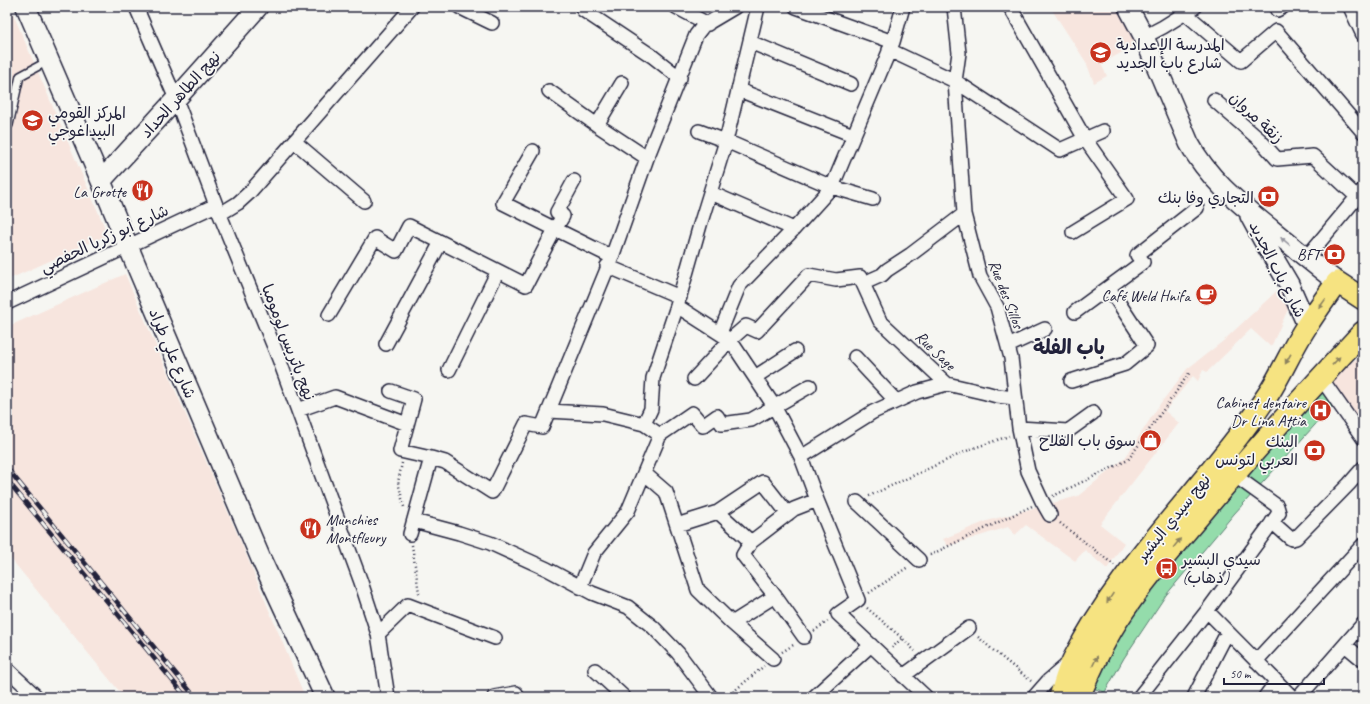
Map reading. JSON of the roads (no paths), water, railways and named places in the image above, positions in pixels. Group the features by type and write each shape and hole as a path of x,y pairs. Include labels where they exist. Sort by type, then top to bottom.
{"main road":[{"name":"نهج سيدي البشير","path":"1079,697 1095,661 1116,622 1134,580 1169,520 1220,460 1259,408 1270,392 1307,325 1337,282"},
{"path":"1337,282 1363,299"},
{"name":"نهج سيدي البشير","path":"1060,697 1072,661 1096,619 1234,476 1363,332"}],"street":[{"name":"شارع علي طراد","path":"26,7 50,60 261,560 325,697"},
{"name":"نهج باتريس لومومبا","path":"136,7 176,99 218,209 279,359 361,582 378,634 388,697"},
{"name":"نهج الطاهر الحداد","path":"101,181 258,7"},
{"name":"شارع أبو زكريا الحفصي","path":"7,303 128,246 218,209 238,203 250,193 412,7"},
{"path":"459,7 492,23"},
{"path":"676,7 708,24"},
{"path":"391,391 414,399 400,451 445,462 492,492 526,424 542,427 610,261 647,158 696,35 699,30 735,7"},
{"path":"644,424 651,409 653,378 678,301 726,141 758,7"},
{"path":"796,7 891,46 955,81 1060,150 1103,131"},
{"path":"694,379 725,337 739,286 832,187 891,46 903,7"},
{"name":"Rue des Sillos","path":"954,7 959,53 955,81 964,214 980,276 997,307 1011,358 1019,430 1028,471 1050,515"},
{"path":"1010,7 1085,139 1127,199 1073,232"},
{"name":"شارع باب الجديد","path":"1128,7 1144,37 1193,151 1208,173 1249,212 1337,282"},
{"path":"1350,7 1363,35"},
{"path":"583,10 652,56 680,78"},
{"path":"1144,37 1190,10 1241,61 1276,32 1363,132"},
{"path":"750,42 851,84"},
{"path":"597,125 622,83"},
{"path":"739,90 854,135"},
{"path":"549,91 647,158"},
{"name":"زنقة مروان","path":"1214,100 1260,140 1277,158 1313,156 1360,194"},
{"path":"700,131 832,187 873,199"},
{"path":"295,142 364,201"},
{"path":"533,151 503,203 556,229 678,301 725,337 755,377 774,406 801,457 858,600 838,614 926,697"},
{"path":"329,315 375,238 396,251 409,226 526,285 563,216 557,212 574,181"},
{"path":"711,193 794,229"},
{"path":"1306,258 1360,194"},
{"path":"1075,312 1143,262 1137,255 1197,208"},
{"name":"شارع باب الجديد","path":"1249,212 1288,284 1307,325"},
{"path":"725,337 746,326 757,331 809,275 836,280 860,277 864,283 882,275 964,214"},
{"path":"386,344 441,242"},
{"path":"449,370 498,271"},
{"name":"Rue Sage","path":"864,283 880,321 947,384 997,396 1015,398"},
{"path":"1071,381 1125,364 1147,346 1109,288"},
{"path":"1008,346 1045,329"},
{"path":"755,377 795,351"},
{"path":"855,356 896,401"},
{"path":"1321,378 1363,438"},
{"path":"801,457 873,412 917,392 947,384"},
{"path":"580,587 594,553 628,511 660,435 692,413 703,426 717,416 722,424 751,420 810,386"},
{"path":"298,410 335,397 407,424"},
{"path":"549,411 603,414 644,424 660,435"},
{"path":"1019,430 1068,431 1093,413"},
{"path":"410,534 431,458"},
{"path":"1272,522 1290,538 1296,538 1363,468"},
{"path":"644,473 666,492 698,590 732,623 773,659"},
{"path":"1139,697 1207,611 1279,513 1277,506 1234,476"},
{"path":"677,525 718,512 763,482 788,514"},
{"path":"804,637 775,596 743,555 751,542 794,509 817,500"},
{"path":"858,502 919,560"},
{"path":"718,512 751,542"},
{"path":"414,521 459,532 490,543 547,569 592,593 628,607 653,627 678,653 711,697"},
{"path":"1256,661 1363,545"},
{"path":"732,623 775,596"},
{"path":"378,634 408,605 495,638"},
{"path":"1207,611 1292,697"},
{"path":"1299,697 1363,624"},
{"path":"903,676 969,628"},
{"path":"1194,697 1227,632"},
{"path":"814,697 871,645"},
{"path":"1345,645 1363,660"},
{"path":"1038,693 1059,671 1072,661"},
{"path":"7,669 37,697"},
{"path":"595,670 624,697"},
{"path":"1265,697 1276,682"},
{"path":"494,697 516,693"}],"lane":[{"path":"7,126 9,125 20,76 50,60"}],"railway":[{"path":"7,468 195,697"},
{"path":"7,480 186,697"}],"place":[{"name":"المدرسة الإعدادية شارع باب الجديد","path":"1101,53"},
{"name":"المركز القومي البيداغوجي","path":"33,121"},
{"name":"La Grotte","path":"142,191"},
{"name":"التجاري وفا بنك","path":"1269,197"},
{"name":"BFT","path":"1335,254"},
{"name":"Café Weld Hnifa","path":"1206,295"},
{"name":"Cabinet dentaire Dr Lina Attia","path":"1321,411"},
{"name":"سوق باب الفلاح","path":"1151,440"},
{"name":"البنك العربي لتونس","path":"1314,450"},
{"name":"Munchies Montfleury","path":"311,528"},
{"name":"سيدي البشير (ذهاب)","path":"1166,568"}],"district":[{"name":"باب الفلة","path":"1069,347"}]}
